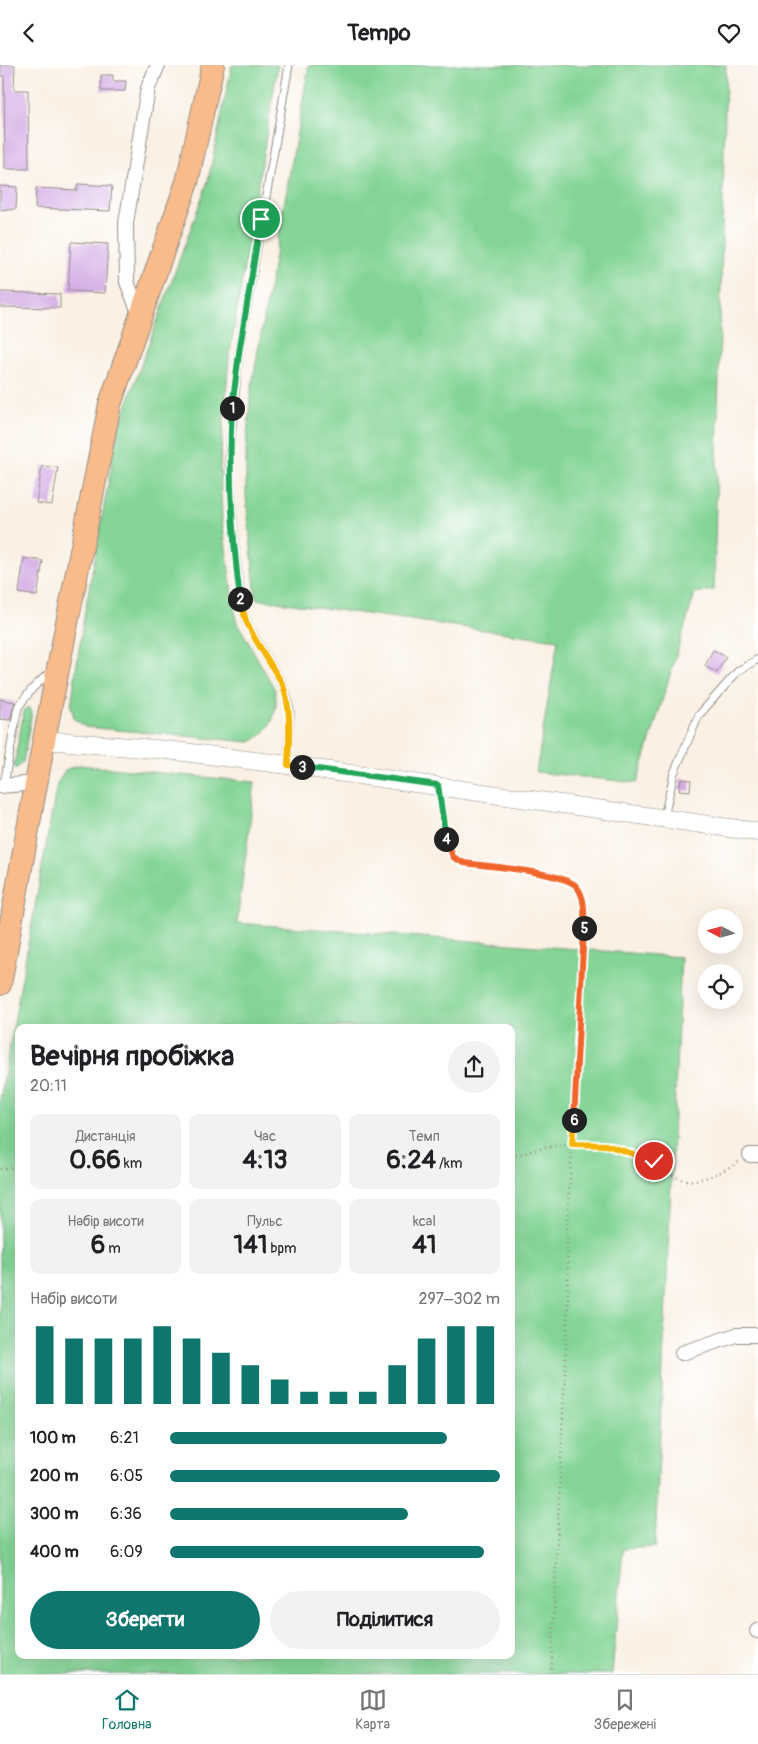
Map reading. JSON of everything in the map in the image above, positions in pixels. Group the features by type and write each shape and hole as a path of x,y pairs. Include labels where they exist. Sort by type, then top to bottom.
{"highway":[{"path":"0,984 44,740 110,404 187,182 213,65"}],"street":[{"path":"140,315 127,282 126,223 148,88 158,65"},
{"path":"44,740 167,750 288,765 664,817 758,832"},
{"path":"2,785 36,783"},
{"path":"682,1353 736,1335 758,1335"}],"lane":[{"path":"288,765 290,711 287,697 283,685 246,621 241,601 233,531 229,460 239,353 289,65"},
{"path":"664,817 674,773 699,715 738,671 758,659"},
{"path":"2,785 18,707 32,689 59,663"}],"path":[{"path":"438,785 447,847 453,857 464,863 562,877 577,887 585,905 582,987 567,1225 568,1304 551,1674"},
{"path":"515,1156 535,1150 572,1144 606,1145 654,1161 672,1175 688,1181 706,1178 754,1155"},
{"path":"0,1169 15,1167"}],"green space":[{"path":"232,65 278,65 229,359 220,466 222,520 236,620 274,688 276,697 275,713 264,733 250,742 85,727 74,718 71,706 83,622 118,429 208,181"},
{"path":"309,65 726,65 714,590 695,593 637,783 536,772 558,640 256,599 246,496 246,451 251,390"},
{"path":"28,707 32,711 23,762 16,769 14,766 24,710"},
{"path":"79,765 255,782 237,923 681,957 655,1547 623,1549 612,1674 0,1674 0,1100 57,784 65,770"}],"building":[{"path":"1,65 15,65 14,90 28,90 29,169 5,169 4,76 0,76"},
{"path":"101,75 113,75 113,81 126,81 125,91 101,91"},
{"path":"78,184 112,186 110,211 35,208 36,188 77,190"},
{"path":"0,186 17,187 16,209 0,211"},
{"path":"71,242 108,244 105,293 68,291"},
{"path":"0,292 60,294 60,308 0,307"},
{"path":"42,466 58,468 52,505 36,503"},
{"path":"24,558 43,561 37,596 19,593"},
{"path":"713,650 726,657 717,673 705,666"},
{"path":"0,699 15,702 10,720 0,719"},
{"path":"681,779 691,780 690,791 679,790"}],"route":[{"path":"261,219 232,407 229,460 230,501 234,551 241,601 246,621 278,675 287,697 290,711 288,765 438,785 447,847 453,857 464,863 562,877 577,887 585,905 572,1144 606,1145 654,1161"}]}
